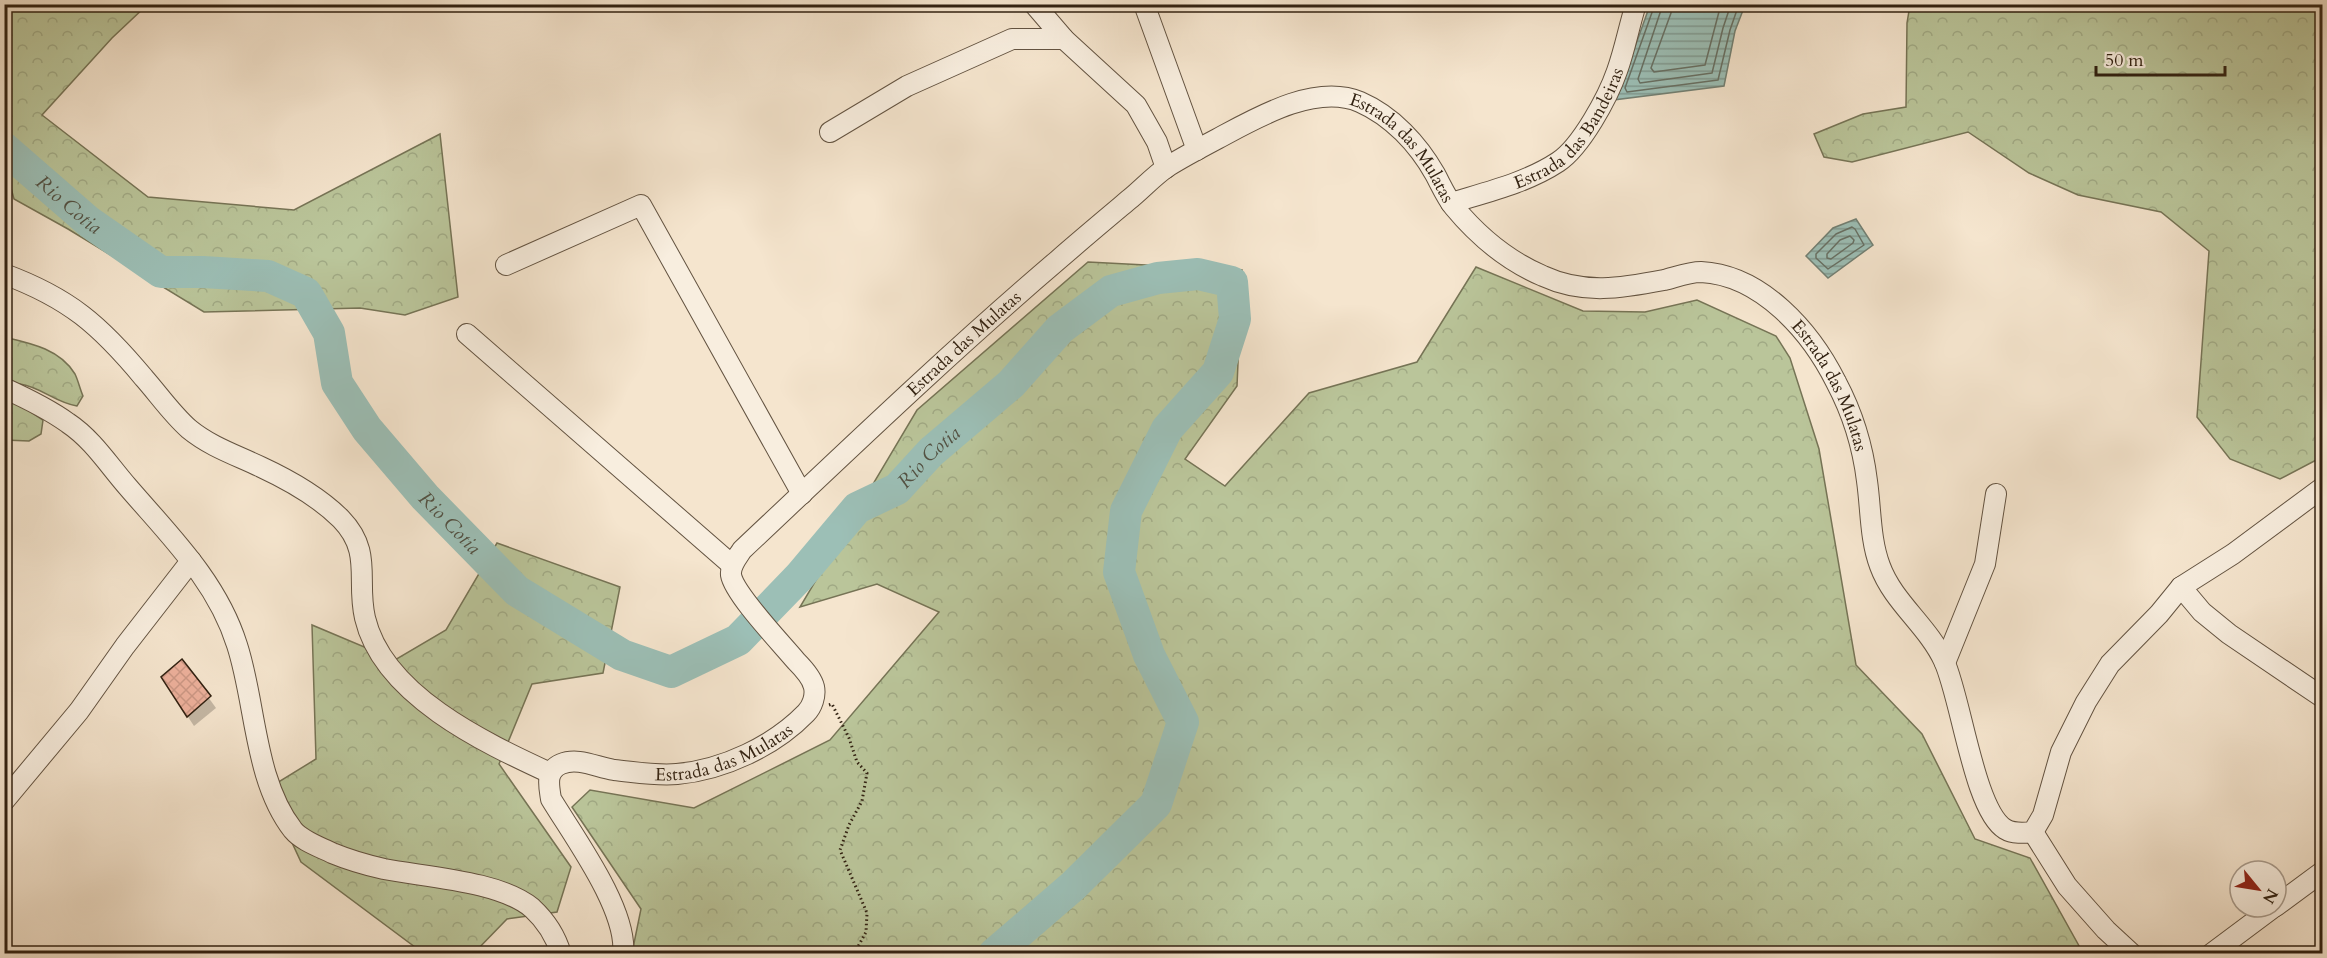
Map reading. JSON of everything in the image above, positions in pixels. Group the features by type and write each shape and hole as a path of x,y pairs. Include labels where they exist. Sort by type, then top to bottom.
{"street":[{"path":"1034,4 1064,39 1136,105 1157,141 1166,168"},
{"path":"1144,4 1197,150"},
{"name":"Estrada das Bandeiras","path":"1451,203 1503,187 1560,161 1580,139 1596,116 1617,71 1636,4"},
{"path":"830,132 907,86 1012,39 1064,39"},
{"name":"Estrada das Mulatas","path":"550,773 559,765 575,761 609,769 651,774 697,771 750,753 807,712 813,701 814,687 807,674 737,590 731,575 732,565 742,550 1019,294 1166,168 1268,112 1297,103 1342,97 1361,103 1400,129 1417,147 1451,203 1477,233 1524,268 1550,280 1577,288 1602,290 1666,280 1699,272 1734,279 1761,293 1787,313 1808,338 1834,378 1848,407 1867,474 1874,545 1881,569 1896,594 1932,638 1945,663 1982,793 1992,814 2004,829 2019,833 2033,832"},
{"path":"506,265 641,205 802,494"},
{"path":"4,274 35,285 65,301 90,321 119,348 189,429 229,454 261,466 288,481 341,519 354,537 363,561 364,615 371,637 388,666 408,688 439,712 518,758 550,773 548,782 551,799 609,894 618,921 623,954"},
{"path":"467,334 732,565"},
{"path":"4,388 32,401 69,423 89,441 212,589 227,618 249,686 255,730 266,771 278,806 295,832 317,846 349,860 383,869 493,889 517,900 531,908 547,925 561,954"},
{"path":"2132,954 2106,930 2067,886 2033,832 2043,815 2061,752 2086,702 2110,664 2159,614 2181,587 2233,554 2322,488"},
{"path":"1945,663 1985,564 1996,494"},
{"path":"4,801 79,711 124,646 191,561"},
{"path":"2181,587 2202,612 2229,634 2322,698"},
{"path":"2288,897 2322,872"},
{"path":"2211,954 2258,919"}],"path":[{"path":"807,712 832,704 849,738 857,762 867,773 862,801 849,825 840,850 867,913 866,932 854,954"}],"green space":[{"path":"4,5 147,5 112,38 42,115 148,197 294,210 440,134 458,297 405,315 360,308 204,312 68,229 14,199 5,166"},
{"path":"1910,5 2322,5 2322,457 2280,479 2230,459 2197,417 2209,251 2161,212 2078,195 2029,173 1968,132 1852,162 1824,157 1814,134 1863,114 1906,107 1907,23"},
{"path":"1088,262 1242,270 1237,386 1185,459 1225,486 1309,393 1417,362 1476,267 1583,311 1645,312 1697,300 1776,336 1790,358 1819,449 1856,665 1922,734 1975,839 2030,858 2083,953 632,953 641,909 572,807 590,790 694,808 830,740 939,612 877,584 800,607 917,410"},
{"path":"4,337 44,348 53,353 69,365 83,396 77,406 20,384 16,390 23,407 43,420 41,434 29,441 5,440"},
{"path":"497,543 620,587 603,673 532,684 499,764 571,867 557,912 507,919 474,953 423,953 301,862 267,789 316,759 312,625 395,660 446,630"}],"water":[{"path":"1650,5 1745,5 1735,31 1724,86 1613,100"},
{"path":"1856,219 1873,245 1828,278 1806,256 1833,228"}],"building":[{"path":"182,659 211,696 187,717 161,677"}],"waterway":[{"name":"Rio Cotia","path":"4,148 89,222 161,272 268,276 306,293 329,333 337,383 367,429 425,497 517,591 622,655 671,672 738,640 799,577 857,508 897,489 931,452 1011,384 1060,329 1111,291 1158,278 1198,274 1232,282 1235,319 1218,372 1167,429 1126,511 1119,572 1149,655 1183,722 1156,804 1073,886 994,954"}]}
